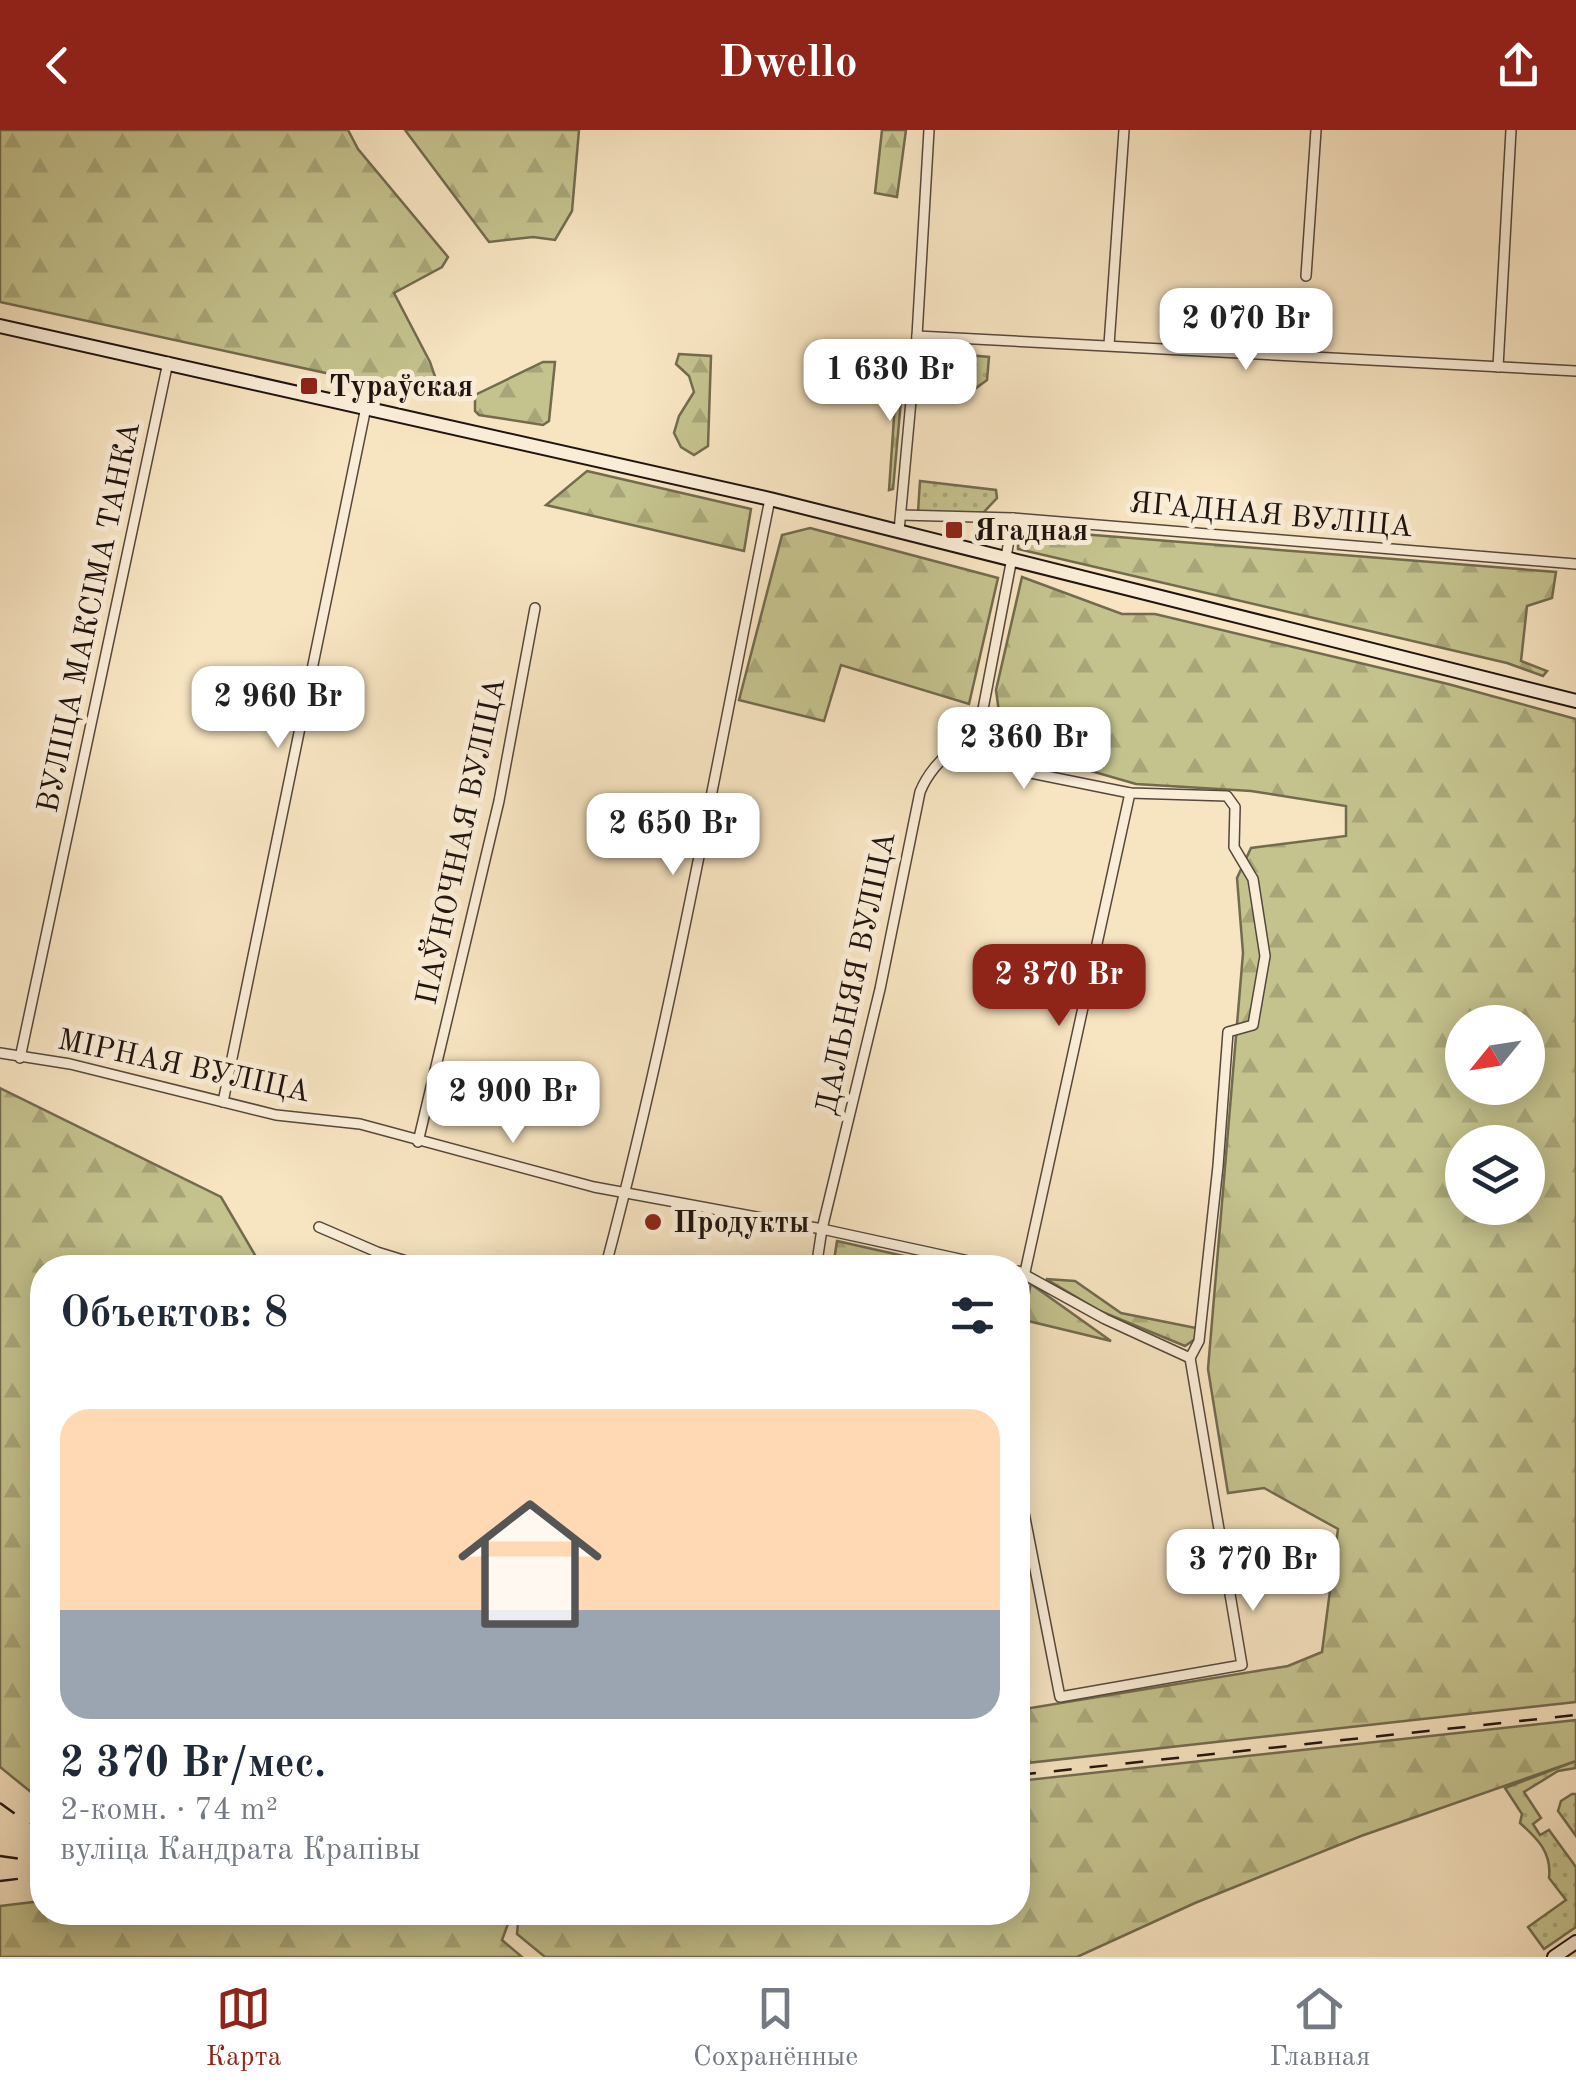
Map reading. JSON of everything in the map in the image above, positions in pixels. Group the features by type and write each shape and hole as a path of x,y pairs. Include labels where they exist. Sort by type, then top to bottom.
{"main road":[{"path":"0,326 770,499 1576,701"},
{"path":"1554,1957 1576,1942"}],"street":[{"path":"900,531 929,130"},
{"path":"1109,344 1124,130"},
{"path":"1306,276 1316,130"},
{"path":"1498,367 1512,130"},
{"path":"917,336 1576,371"},
{"name":"ВУЛІЦА МАКСІМА ТАНКА","path":"20,1058 168,362"},
{"path":"224,1102 366,407"},
{"path":"609,1255 626,1191 770,499"},
{"name":"ЯГАДНАЯ ВУЛІЦА","path":"901,515 1013,518 1576,564"},
{"path":"1013,518 983,708 987,727 1014,766 1026,772 1130,794 1227,796 1232,800 1234,846 1254,880 1265,956 1253,1025 1228,1032 1201,1322 1196,1351 1190,1358"},
{"name":"ПАЎНОЧНАЯ ВУЛІЦА","path":"418,1142 499,801 535,608"},
{"name":"ДАЛЬНЯЯ ВУЛІЦА","path":"818,1255 880,989 920,792 933,766 971,730 983,708"},
{"path":"1026,1255 1130,794"},
{"name":"МІРНАЯ ВУЛІЦА","path":"0,1056 70,1064 276,1115 360,1124 594,1187 941,1255"},
{"path":"319,1227 387,1255"},
{"path":"1030,1277 1105,1319 1190,1358"},
{"path":"1030,1543 1060,1697 1242,1665 1190,1358"}],"green space":[{"path":"0,130 348,130 358,149 448,257 442,267 394,293 430,362 440,391 431,396 0,302"},
{"path":"405,130 579,130 572,211 555,240 533,237 489,242"},
{"path":"882,130 906,130 897,197 875,193"},
{"path":"899,345 906,345 893,489 889,490"},
{"path":"933,352 989,357 987,380 972,391 929,389"},
{"path":"679,354 711,356 708,446 694,455 681,447 674,433 694,392 689,376 676,364"},
{"path":"543,362 555,362 549,421 543,425 479,415 475,411 475,395"},
{"path":"587,471 751,509 744,551 546,505"},
{"path":"920,481 996,490 997,498 983,513 918,512"},
{"path":"810,528 998,578 969,704 841,665 824,721 739,700 782,535"},
{"path":"1018,529 1556,572 1552,598 1527,606 1521,661 1547,671 1543,676 1507,663 1018,549"},
{"path":"1022,577 1122,614 1155,614 1576,719 1576,1702 1030,1763 1030,1708 1288,1666 1322,1652 1338,1529 1264,1488 1228,1493 1208,1369 1243,953 1237,878 1251,848 1346,836 1346,806 1251,791 1136,784 1025,752 1000,720 996,690"},
{"path":"0,1088 221,1197 255,1255 30,1255 30,1791 0,1767"},
{"path":"837,1241 899,1255 835,1255"},
{"path":"1046,1279 1075,1281 1121,1313 1196,1328 1195,1339 1185,1346 1100,1311"},
{"path":"1031,1283 1111,1341 1030,1321"},
{"path":"1576,1720 1576,1761 1361,1836 1195,1903 1077,1957 545,1957 517,1934 518,1925 1030,1925 1030,1780"},
{"path":"1576,1761 1576,1768 1558,1771 1524,1792 1541,1818 1533,1824 1540,1835 1549,1830 1576,1867 1576,1927 1544,1949 1528,1927 1566,1900 1549,1878 1542,1847 1520,1823 1522,1814 1505,1788"},
{"path":"1576,1794 1576,1836 1558,1811 1561,1801"},
{"path":"30,1902 30,1925 508,1925 502,1940 522,1957 0,1957 0,1906"}],"railway":[{"path":"1030,1774 1576,1715"},
{"path":"0,1803 30,1823"},
{"path":"0,1856 30,1860"},
{"path":"0,1881 30,1877"}],"place":[{"name":"Тураўская","path":"309,386"},
{"name":"Ягадная","path":"954,530"},
{"name":"Продукты","path":"653,1222"}]}
